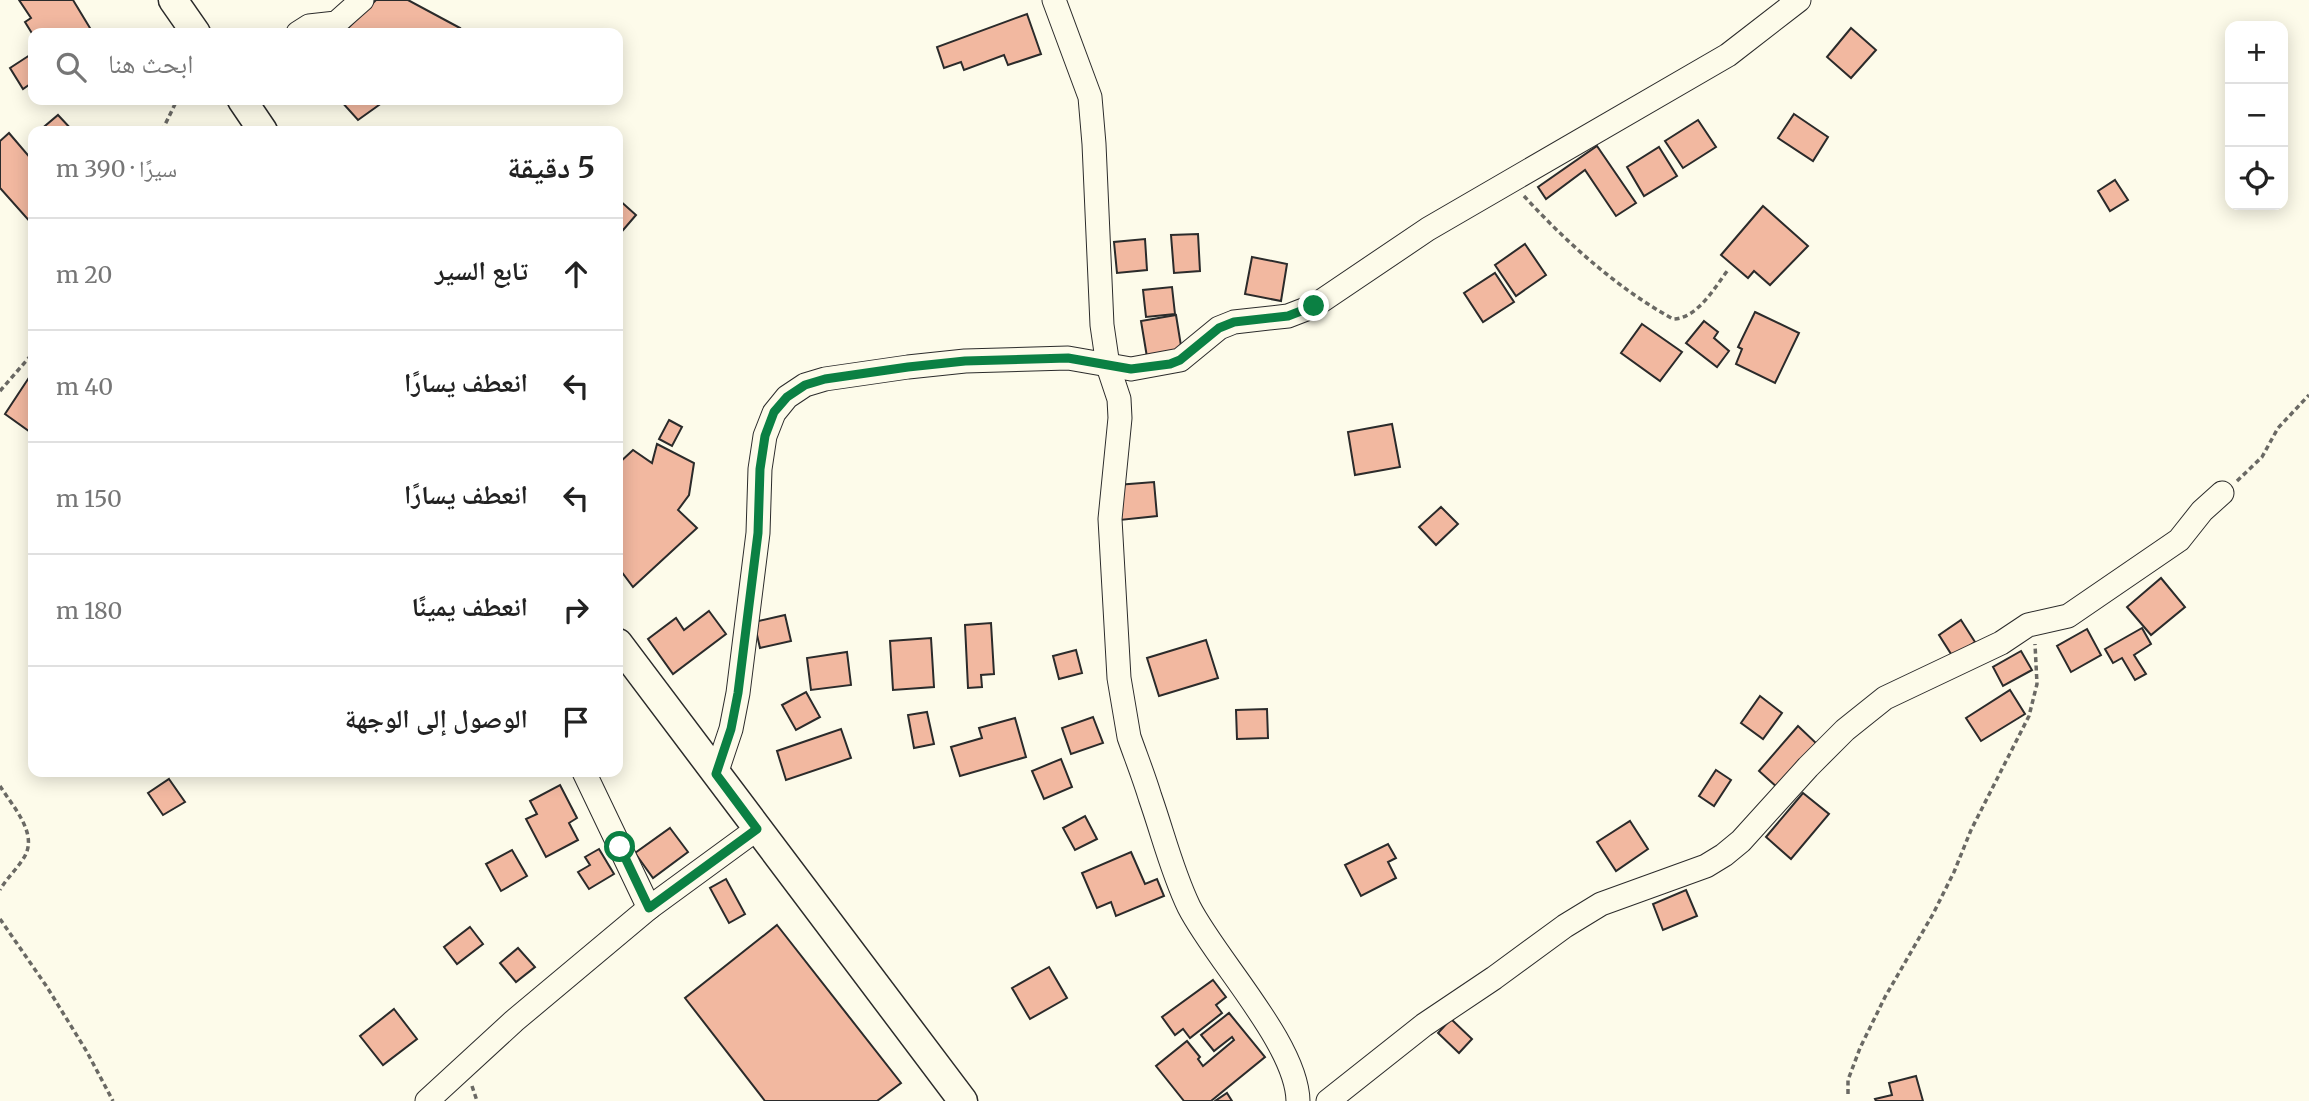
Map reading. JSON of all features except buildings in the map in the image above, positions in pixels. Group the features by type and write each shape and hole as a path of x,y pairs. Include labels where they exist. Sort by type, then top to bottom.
{"main road":[{"path":"173,0 193,28"},
{"path":"245,105 260,126"},
{"path":"623,650 963,1101"}],"street":[{"path":"306,28 336,23 362,0"},
{"path":"1054,0 1090,97 1102,325 1108,366 1119,399 1120,418 1110,519 1119,678 1129,737 1179,886 1191,910 1264,1020 1285,1057 1295,1079 1298,1101"},
{"path":"716,774 731,729 738,693 758,533 760,469 765,436 774,412 787,397 805,385 825,379 931,365 1046,358 1068,358 1131,369 1170,364 1180,360 1219,328 1234,322 1288,316 1314,306 1428,229 1728,55 1799,0"},
{"path":"1328,1101 1424,1026 1565,926 1601,904 1706,866 1724,855 1741,841 1845,730 1885,698 1932,677 2033,624 2068,615 2179,540 2202,511 2222,493"},
{"path":"586,777 649,908"},
{"path":"427,1101 514,1021 649,908 757,829"}],"path":[{"path":"164,126 175,105"},
{"path":"1511,181 1566,240 1648,304 1673,319 1689,314 1706,298 1728,270"},
{"path":"0,391 28,359"},
{"path":"2222,493 2262,457 2278,428 2309,395"},
{"path":"1848,1094 1848,1080 1860,1048 1885,997 1933,914 1971,830 2029,716 2037,684 2033,624"},
{"path":"0,786 27,829 30,840 25,856 0,890"},
{"path":"0,919 61,1009 113,1101"}],"route":[{"path":"620,847 649,908 757,829 716,774 731,729 738,693 758,533 760,469 765,436 774,412 787,397 805,385 825,379 965,361 1068,358 1131,369 1153,367 1180,360 1209,335 1234,322 1288,316 1314,306"}]}
